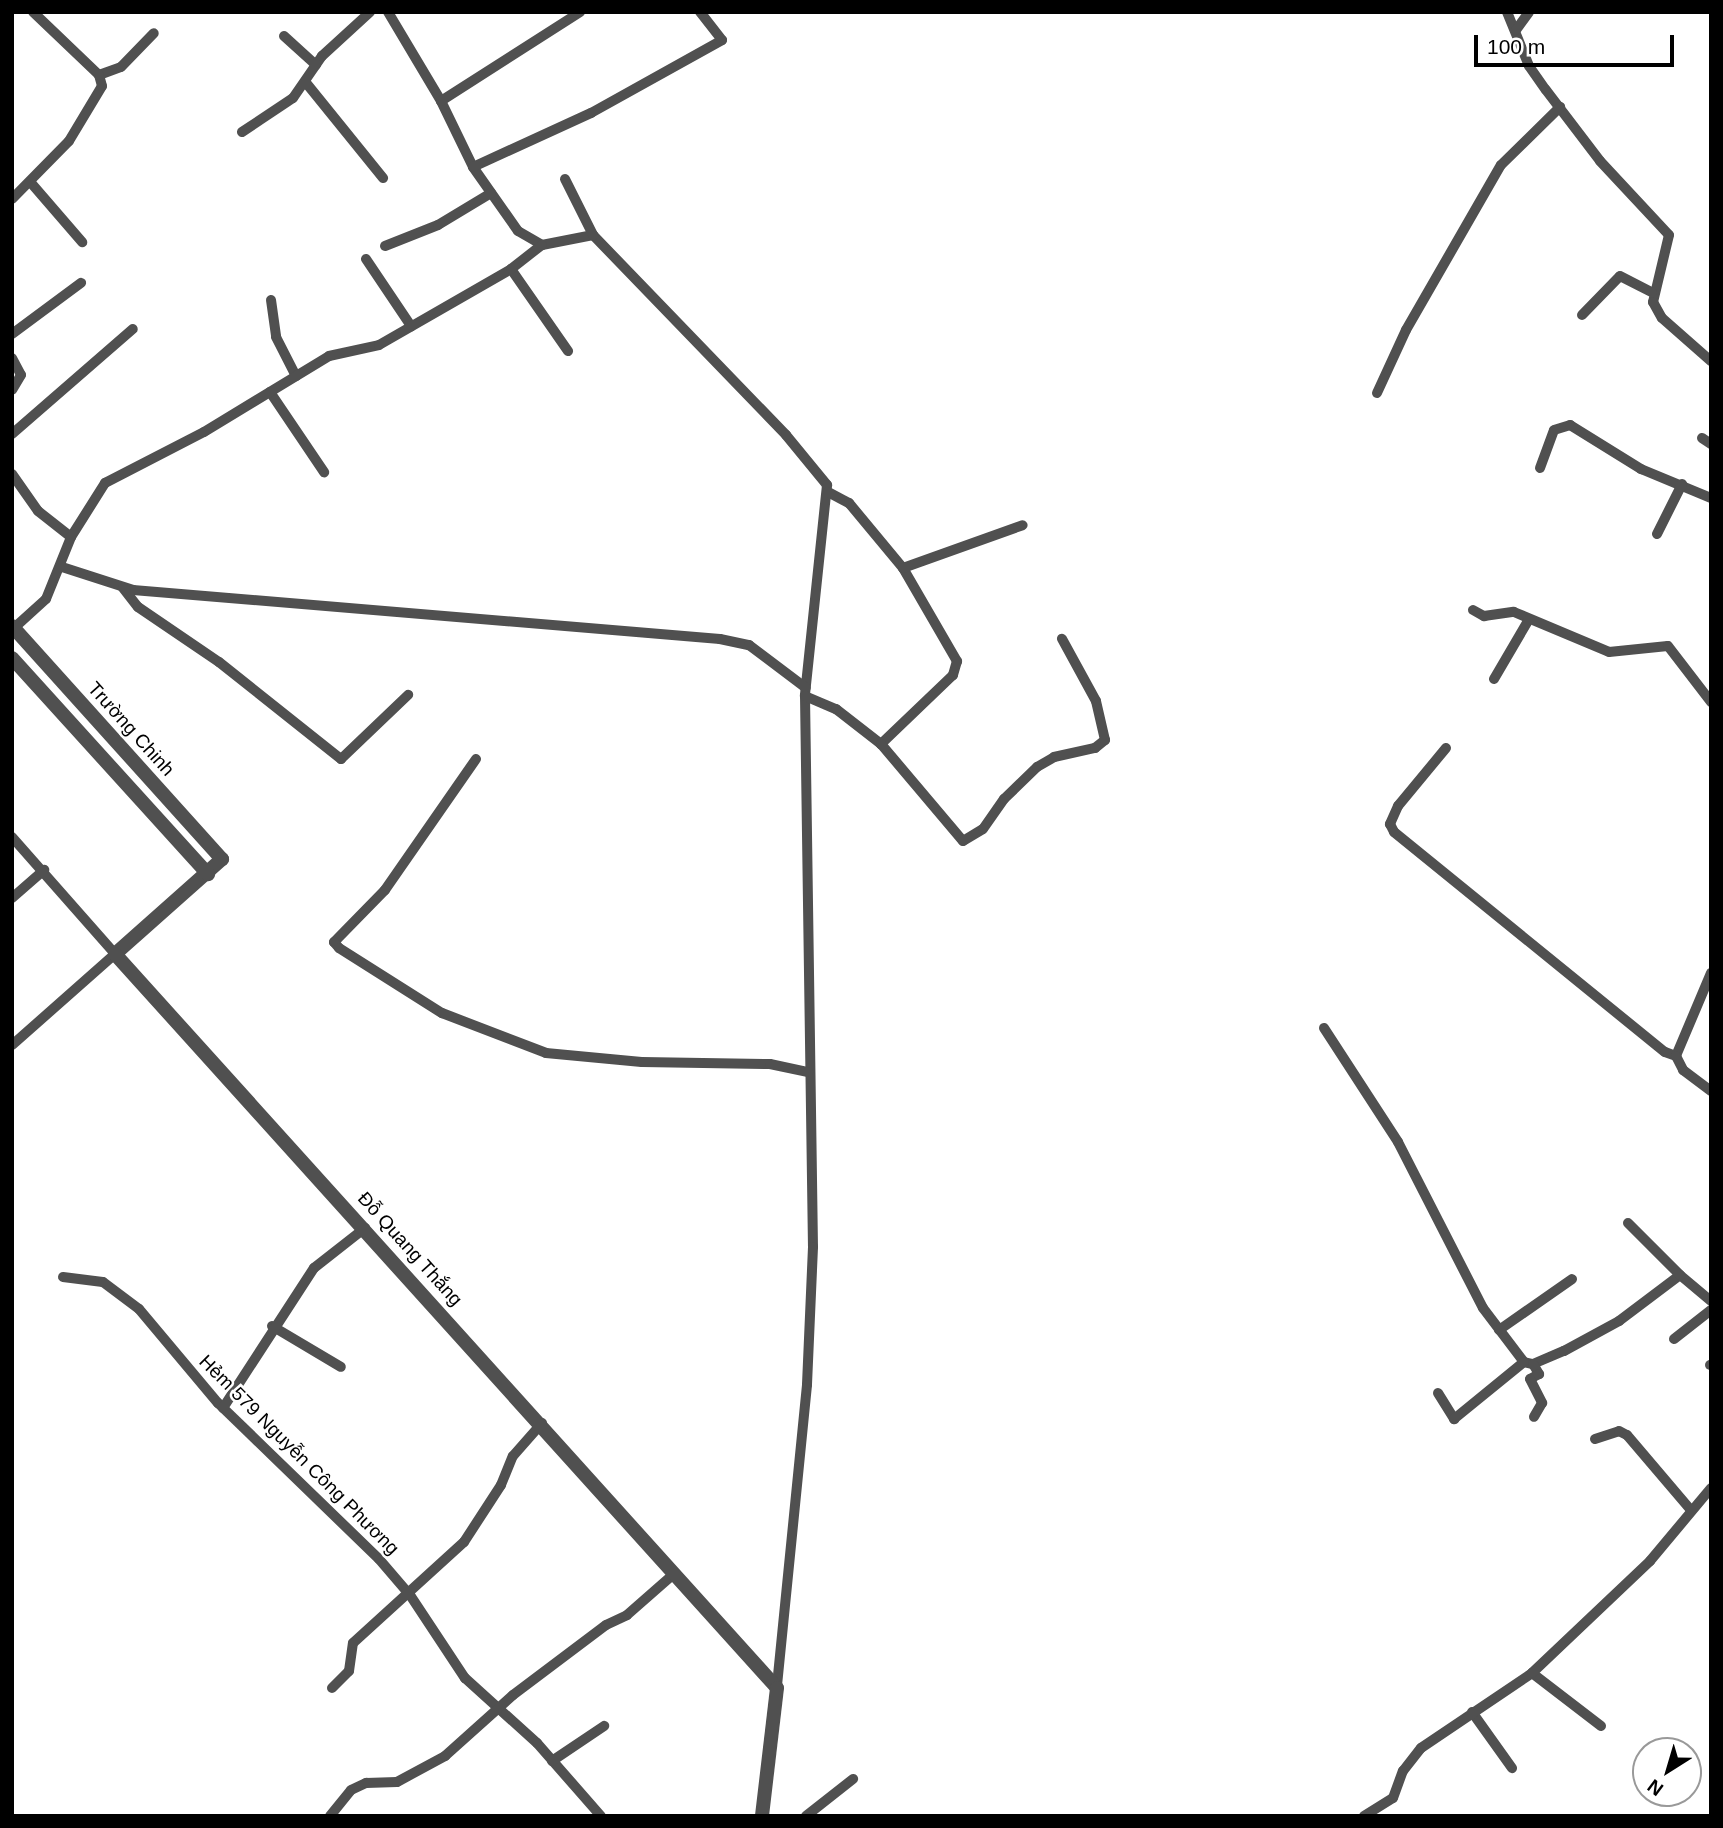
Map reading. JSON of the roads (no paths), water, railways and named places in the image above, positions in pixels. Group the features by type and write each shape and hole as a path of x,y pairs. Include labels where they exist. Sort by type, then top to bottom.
{"street":[{"path":"12,199 32,184 69,141 102,86 99,75 33,12"},
{"path":"242,132 307,84 316,65 370,12"},
{"path":"388,12 441,101 473,167 518,231 542,246"},
{"path":"441,101 580,12"},
{"path":"473,167 591,113 722,40 700,12"},
{"path":"1507,12 1529,66 1600,161 1669,235 1671,245 1652,292"},
{"path":"1516,30 1529,12"},
{"path":"99,75 121,67 154,33"},
{"path":"284,36 316,65"},
{"path":"307,84 383,178"},
{"path":"1377,393 1406,331 1501,165 1560,107"},
{"path":"565,179 593,235 786,435 828,492 849,503 903,568 949,643 956,669 881,744"},
{"path":"32,184 82,242"},
{"path":"385,246 438,225 491,193"},
{"path":"13,627 46,599 62,567 71,537 105,483 270,392 329,356 379,345 511,269 542,246 593,235"},
{"path":"366,259 411,326"},
{"path":"511,269 568,351"},
{"path":"1582,315 1620,276 1652,292 1662,318 1711,361"},
{"path":"12,334 80,283"},
{"path":"271,300 276,337 296,376"},
{"path":"12,434 133,329"},
{"path":"12,358 20,375 12,390"},
{"path":"270,392 324,472"},
{"path":"1540,468 1554,429 1570,425 1641,469 1711,498"},
{"path":"12,474 38,511 71,537"},
{"path":"1657,534 1682,484"},
{"path":"762,1816 807,1371 813,1247 808,1072 806,692 815,575 828,492"},
{"path":"903,568 1023,525"},
{"path":"62,567 123,588 720,639 750,645 806,692 836,709 881,744 963,841 983,829 1018,783 1044,761 1095,748 1105,740 1096,701 1062,639"},
{"path":"123,588 138,607 230,670 341,759 408,695"},
{"path":"1472,610 1484,616 1514,612 1609,652 1668,646 1711,702"},
{"path":"1494,679 1529,619"},
{"name":"Trường Chinh","path":"12,658 208,874 222,859 13,627"},
{"path":"1446,748 1398,806 1390,824 1395,832 1676,1056 1683,1070 1711,1091"},
{"path":"476,759 385,890 334,942 339,948 442,1013 546,1053 642,1062 770,1063 808,1072"},
{"name":"Đỗ Quang Thắng","path":"12,837 542,1423 777,1688"},
{"path":"12,898 44,870"},
{"path":"12,1045 208,874"},
{"path":"1676,1056 1711,973"},
{"path":"1324,1028 1398,1142 1483,1308 1539,1374 1530,1379 1542,1403 1534,1417"},
{"path":"1628,1223 1710,1301 1674,1339"},
{"path":"223,1408 272,1326 314,1268 365,1228"},
{"path":"1438,1393 1454,1419 1529,1363 1619,1321 1680,1275"},
{"name":"Hẻm 579 Nguyễn Công Phương","path":"63,1277 82,1276 120,1292 223,1408 336,1512 410,1595 465,1678 552,1761 601,1816"},
{"path":"1499,1329 1572,1279"},
{"path":"272,1326 341,1367"},
{"path":"332,1688 349,1671 353,1643 410,1595 464,1542 501,1485 513,1456 542,1423"},
{"path":"1595,1439 1619,1431 1627,1436 1690,1508"},
{"path":"1364,1816 1393,1798 1403,1771 1420,1748 1532,1673 1650,1561 1690,1508 1711,1488"},
{"path":"330,1816 351,1790 366,1783 397,1783 445,1756 499,1708 606,1626 627,1615 675,1573"},
{"path":"1532,1673 1601,1726"},
{"path":"1472,1713 1512,1768"},
{"path":"552,1761 604,1726"},
{"path":"806,1816 853,1779"}]}
